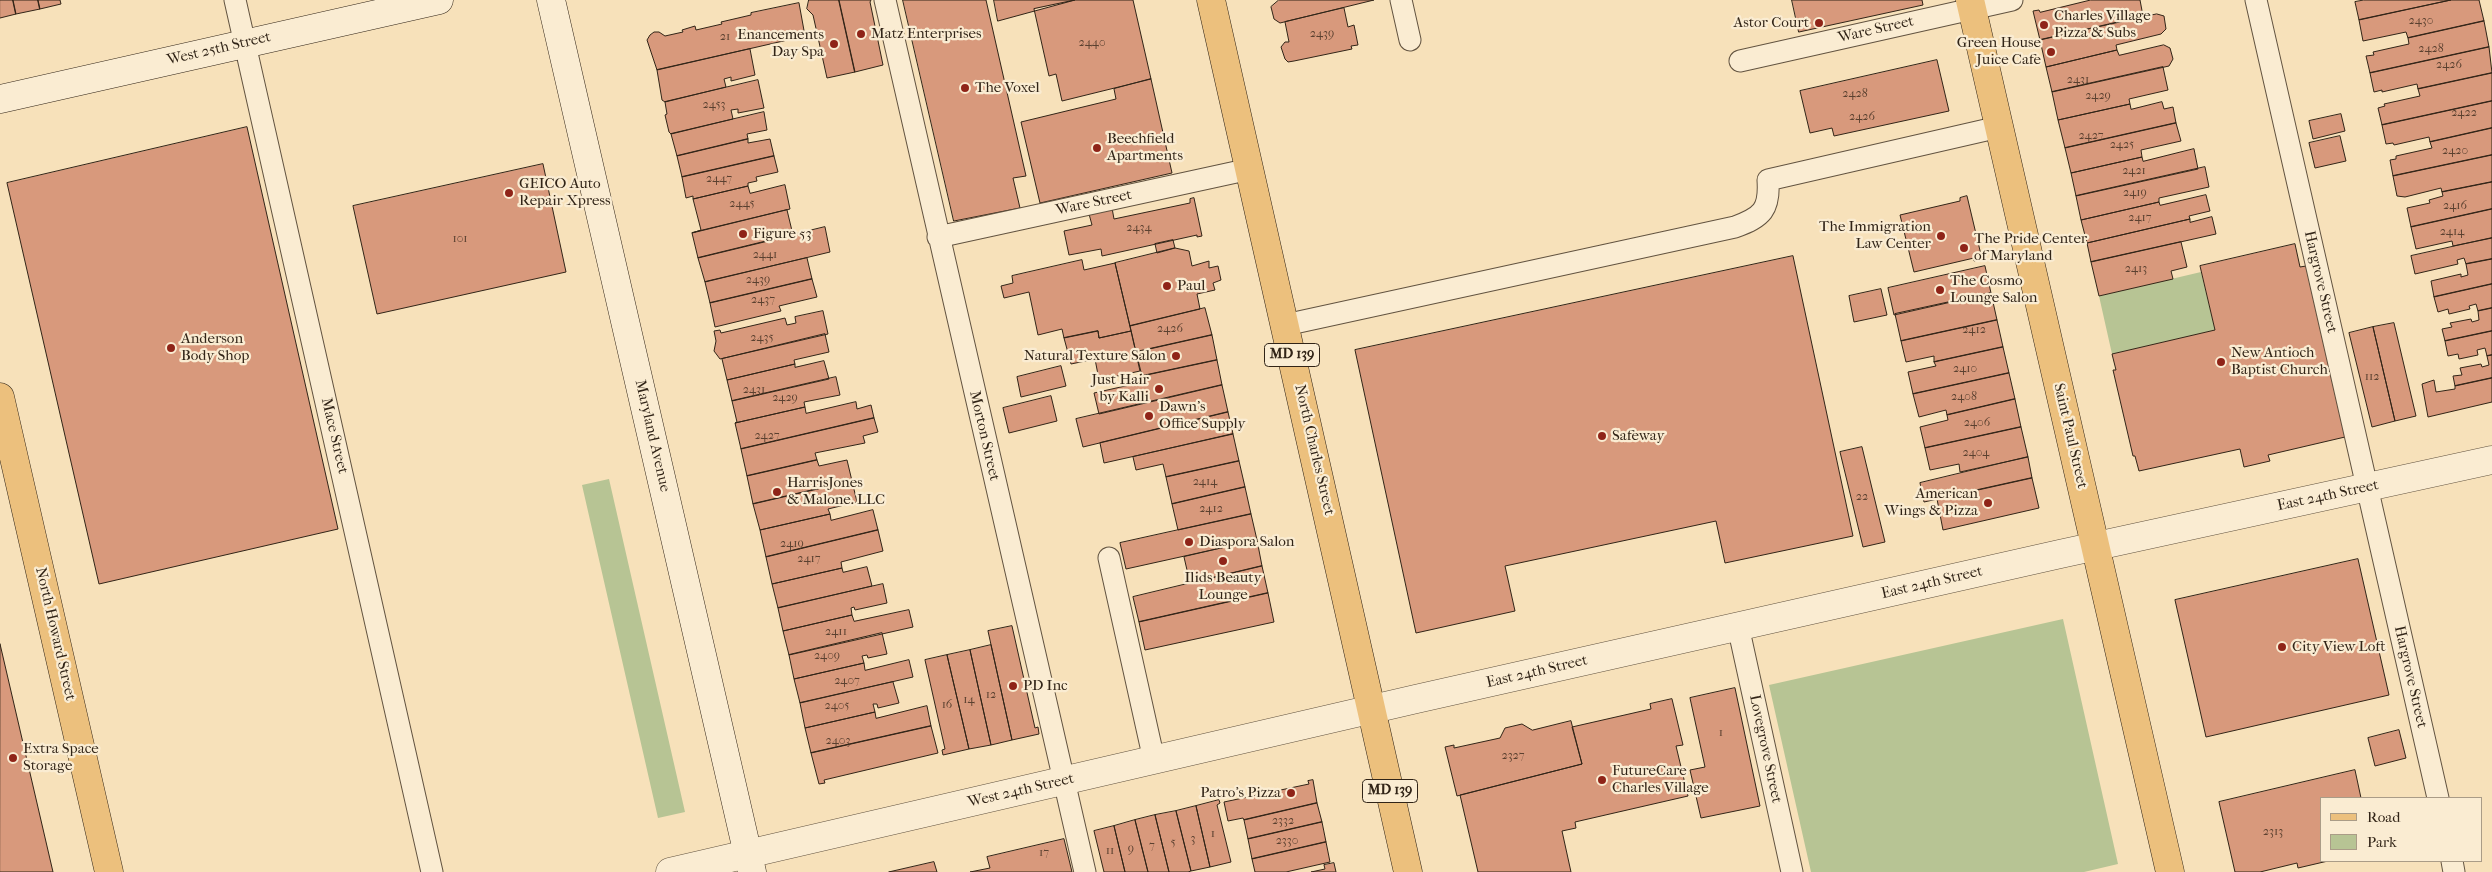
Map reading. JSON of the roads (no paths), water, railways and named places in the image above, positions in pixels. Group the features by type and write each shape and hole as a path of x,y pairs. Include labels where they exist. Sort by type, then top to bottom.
{"main road":[{"name":"North Charles Street","path":"1211,0 1373,709 1408,872"},
{"name":"Saint Paul Street","path":"1971,4 2170,872"},
{"name":"North Howard Street","path":"0,397 6,448 109,872"}],"street":[{"name":"West 25th Street","path":"0,99 439,0"},
{"name":"Maryland Avenue","path":"551,0 750,864"},
{"name":"East 24th Street","path":"1373,709 2095,546 2492,460"},
{"name":"West 24th Street","path":"670,872 750,864 1063,781 1373,709"}],"lane":[{"name":"Mace Street","path":"235,0 432,872"},
{"name":"Morton Street","path":"885,0 1085,872"},
{"path":"1401,0 1410,40"},
{"name":"Ware Street","path":"1740,61 1971,4 2012,0"},
{"name":"Hargrove Street","path":"2256,0 2438,797"},
{"path":"1285,325 1735,227 1752,221 1766,208 1769,196 1768,180 1999,127"},
{"name":"Ware Street","path":"938,237 1250,169"},
{"path":"1109,558 1154,760"},
{"name":"Lovegrove Street","path":"1738,626 1792,872"}],"place":[{"name":"Astor Court","path":"1819,23"},
{"name":"Charles Village Pizza & Subs","path":"2044,25"},
{"name":"Matz Enterprises","path":"861,34"},
{"name":"Enancements Day Spa","path":"834,44"},
{"name":"Green House Juice Cafe","path":"2051,52"},
{"name":"The Voxel","path":"965,88"},
{"name":"Beechfield Apartments","path":"1097,148"},
{"name":"GEICO Auto Repair Xpress","path":"509,193"},
{"name":"Figure 53","path":"743,234"},
{"name":"The Immigration Law Center","path":"1941,236"},
{"name":"The Pride Center of Maryland","path":"1964,248"},
{"name":"Paul","path":"1167,286"},
{"name":"The Cosmo Lounge Salon","path":"1940,290"},
{"name":"Anderson Body Shop","path":"171,348"},
{"name":"Natural Texture Salon","path":"1176,356"},
{"name":"New Antioch Baptist Church","path":"2221,362"},
{"name":"Just Hair by Kalli","path":"1159,389"},
{"name":"Dawn's Office Supply","path":"1149,416"},
{"name":"Safeway","path":"1602,436"},
{"name":"HarrisJones & Malone. LLC","path":"777,492"},
{"name":"American Wings & Pizza","path":"1988,503"},
{"name":"Diaspora Salon","path":"1189,542"},
{"name":"Ilids Beauty Lounge","path":"1223,561"},
{"name":"City View Loft","path":"2282,647"},
{"name":"PD Inc","path":"1013,686"},
{"name":"Extra Space Storage","path":"13,758"},
{"name":"FutureCare Charles Village","path":"1602,780"},
{"name":"Patro's Pizza","path":"1291,793"}]}
